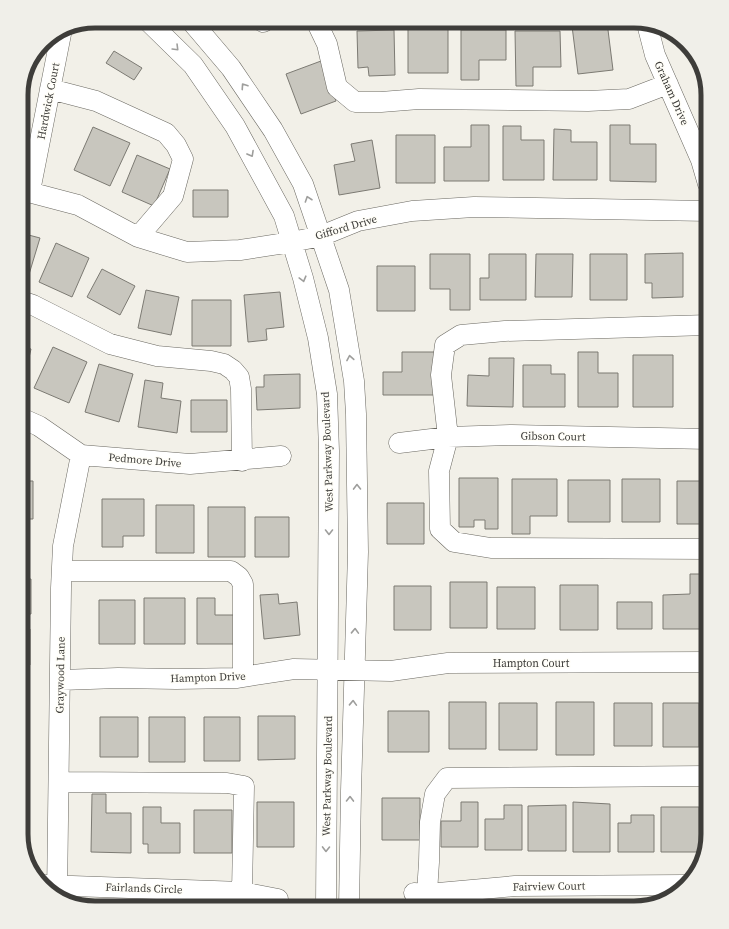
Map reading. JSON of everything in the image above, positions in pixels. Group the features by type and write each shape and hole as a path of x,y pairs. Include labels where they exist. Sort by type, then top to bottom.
{"street":[{"name":"West Parkway Boulevard","path":"155,28 193,65 235,126 284,216 303,278 318,338 327,394 329,518 326,901"},
{"path":"197,28 231,68 273,130 303,184 339,290 354,381 356,414 358,552 349,901"},
{"path":"319,28 327,44 337,86 355,102 381,102 419,99 629,99 668,84"},
{"name":"Graham Drive","path":"648,30 655,55 701,160"},
{"name":"Hardwick Court","path":"28,179 50,89 60,38"},
{"path":"50,89 103,104 166,133 176,145 183,159 173,196 138,238"},
{"name":"Gifford Drive","path":"28,192 78,206 138,238 187,252 240,250 292,242 321,236 358,222 420,210 474,207 701,211"},
{"path":"28,303 110,344 157,356 211,361 224,364 233,370 239,377 241,389 242,461"},
{"path":"701,325 505,331 461,335 445,345 441,375 448,437 438,471 440,528 454,542 491,548 701,550"},
{"path":"28,421 40,426 81,455"},
{"name":"Gibson Court","path":"399,443 448,437 512,436 701,439"},
{"name":"Pedmore Drive","path":"81,455 190,464 242,461 281,456"},
{"name":"Graywood Lane","path":"53,886 59,782 63,546 81,455"},
{"path":"62,571 231,571 239,577 243,584 243,676"},
{"name":"Hampton Court","path":"354,670 392,671 448,663 701,662"},
{"name":"Hampton Drive","path":"61,680 118,678 176,680 243,676 294,669 354,670"},
{"path":"422,898 430,822 435,794 447,778 701,776"},
{"path":"59,782 227,783 244,786 242,892"},
{"name":"Fairview Court","path":"422,898 515,886 677,885"},
{"name":"Fairlands Circle","path":"58,889 242,892 278,899"}],"building":[{"path":"408,28 448,28 448,73 408,73"},
{"path":"572,28 608,28 613,70 578,74"},
{"path":"394,30 395,75 369,76 368,67 358,68 357,31"},
{"path":"461,30 506,30 506,60 479,60 479,80 461,80"},
{"path":"515,31 560,31 561,67 533,67 533,86 516,86"},
{"path":"114,51 142,68 134,80 106,63"},
{"path":"321,61 336,101 301,114 286,74"},
{"path":"471,125 489,125 489,181 444,181 444,147 471,147"},
{"path":"610,125 630,125 630,144 656,144 656,182 610,181"},
{"path":"503,126 521,126 521,140 544,140 544,180 503,180"},
{"path":"93,127 130,143 110,186 74,170"},
{"path":"554,129 571,130 571,142 597,142 597,180 553,180"},
{"path":"396,135 435,135 435,183 396,183"},
{"path":"372,140 380,188 339,195 334,165 355,161 351,144"},
{"path":"137,155 170,169 154,206 122,192"},
{"path":"193,190 228,190 228,217 193,217"},
{"path":"28,235 40,238 28,278"},
{"path":"56,243 89,258 72,297 39,282"},
{"path":"683,253 683,297 652,298 652,283 645,283 645,254"},
{"path":"430,254 470,254 470,310 450,310 450,289 430,289"},
{"path":"489,254 526,254 526,300 480,300 480,278 489,278"},
{"path":"536,254 573,254 572,297 535,297"},
{"path":"590,254 627,254 627,300 590,300"},
{"path":"377,266 415,266 415,311 377,311"},
{"path":"102,269 135,286 120,315 87,297"},
{"path":"146,290 179,297 171,335 138,328"},
{"path":"280,292 284,327 266,329 267,340 248,342 244,295"},
{"path":"192,300 231,300 231,346 192,346"},
{"path":"53,347 87,362 69,403 34,388"},
{"path":"28,348 31,349 28,362"},
{"path":"402,352 439,352 439,395 383,395 383,372 402,372"},
{"path":"578,352 598,352 598,373 618,373 618,407 578,407"},
{"path":"633,355 673,355 673,407 633,407"},
{"path":"489,358 514,358 513,407 467,406 468,375 489,376"},
{"path":"99,364 133,374 119,422 85,412"},
{"path":"523,365 551,365 551,374 565,374 565,407 523,407"},
{"path":"300,374 300,408 257,410 256,387 264,387 264,375"},
{"path":"145,380 163,383 161,398 181,401 177,433 138,427"},
{"path":"191,400 227,400 227,432 191,432"},
{"path":"459,478 498,478 498,529 485,529 485,520 474,520 474,527 459,527"},
{"path":"512,479 557,479 557,516 530,516 530,534 512,534"},
{"path":"622,479 660,479 660,522 622,522"},
{"path":"568,480 610,480 610,522 568,522"},
{"path":"28,481 33,481 33,519 28,519"},
{"path":"677,481 701,481 701,524 677,524"},
{"path":"102,499 144,499 144,536 123,536 123,547 102,547"},
{"path":"387,503 424,503 424,544 387,544"},
{"path":"156,505 194,505 194,553 156,553"},
{"path":"208,507 245,507 245,557 208,557"},
{"path":"255,517 289,517 289,557 255,557"},
{"path":"28,532 29,532 28,568"},
{"path":"690,574 701,574 701,629 663,629 663,595 690,594"},
{"path":"28,579 31,579 31,614 28,614"},
{"path":"450,582 487,582 487,628 450,628"},
{"path":"560,585 598,585 598,630 560,630"},
{"path":"394,586 431,586 431,630 394,630"},
{"path":"497,587 535,587 535,629 497,629"},
{"path":"278,594 279,604 297,602 300,635 264,639 260,595"},
{"path":"144,598 185,598 185,644 144,644"},
{"path":"197,598 215,598 215,615 234,615 234,644 197,644"},
{"path":"99,600 135,600 135,644 99,644"},
{"path":"617,602 652,602 652,629 617,629"},
{"path":"28,629 30,629 30,665 28,665"},
{"path":"28,676 29,676 28,714"},
{"path":"449,702 486,702 486,749 449,749"},
{"path":"556,702 594,702 594,755 556,755"},
{"path":"499,703 537,703 537,750 499,750"},
{"path":"614,703 652,703 652,746 614,746"},
{"path":"663,703 699,703 699,747 663,747"},
{"path":"388,711 429,711 429,752 388,752"},
{"path":"258,716 295,716 295,759 258,760"},
{"path":"100,717 138,717 138,757 100,757"},
{"path":"149,717 185,717 185,762 149,762"},
{"path":"204,717 240,717 240,761 204,761"},
{"path":"92,794 106,794 106,813 131,813 131,853 91,852"},
{"path":"382,798 420,798 420,840 382,840"},
{"path":"257,802 294,802 294,847 257,847"},
{"path":"461,802 478,802 478,847 441,847 441,821 461,821"},
{"path":"573,802 610,804 610,852 573,852"},
{"path":"504,805 522,805 522,850 485,850 485,819 504,819"},
{"path":"566,805 566,851 528,851 528,806"},
{"path":"143,807 161,807 161,823 180,823 180,853 148,853 148,844 143,844"},
{"path":"661,807 699,807 699,852 661,852"},
{"path":"194,810 232,810 232,853 194,853"},
{"path":"631,815 654,815 654,852 618,852 618,823 631,823"}]}
